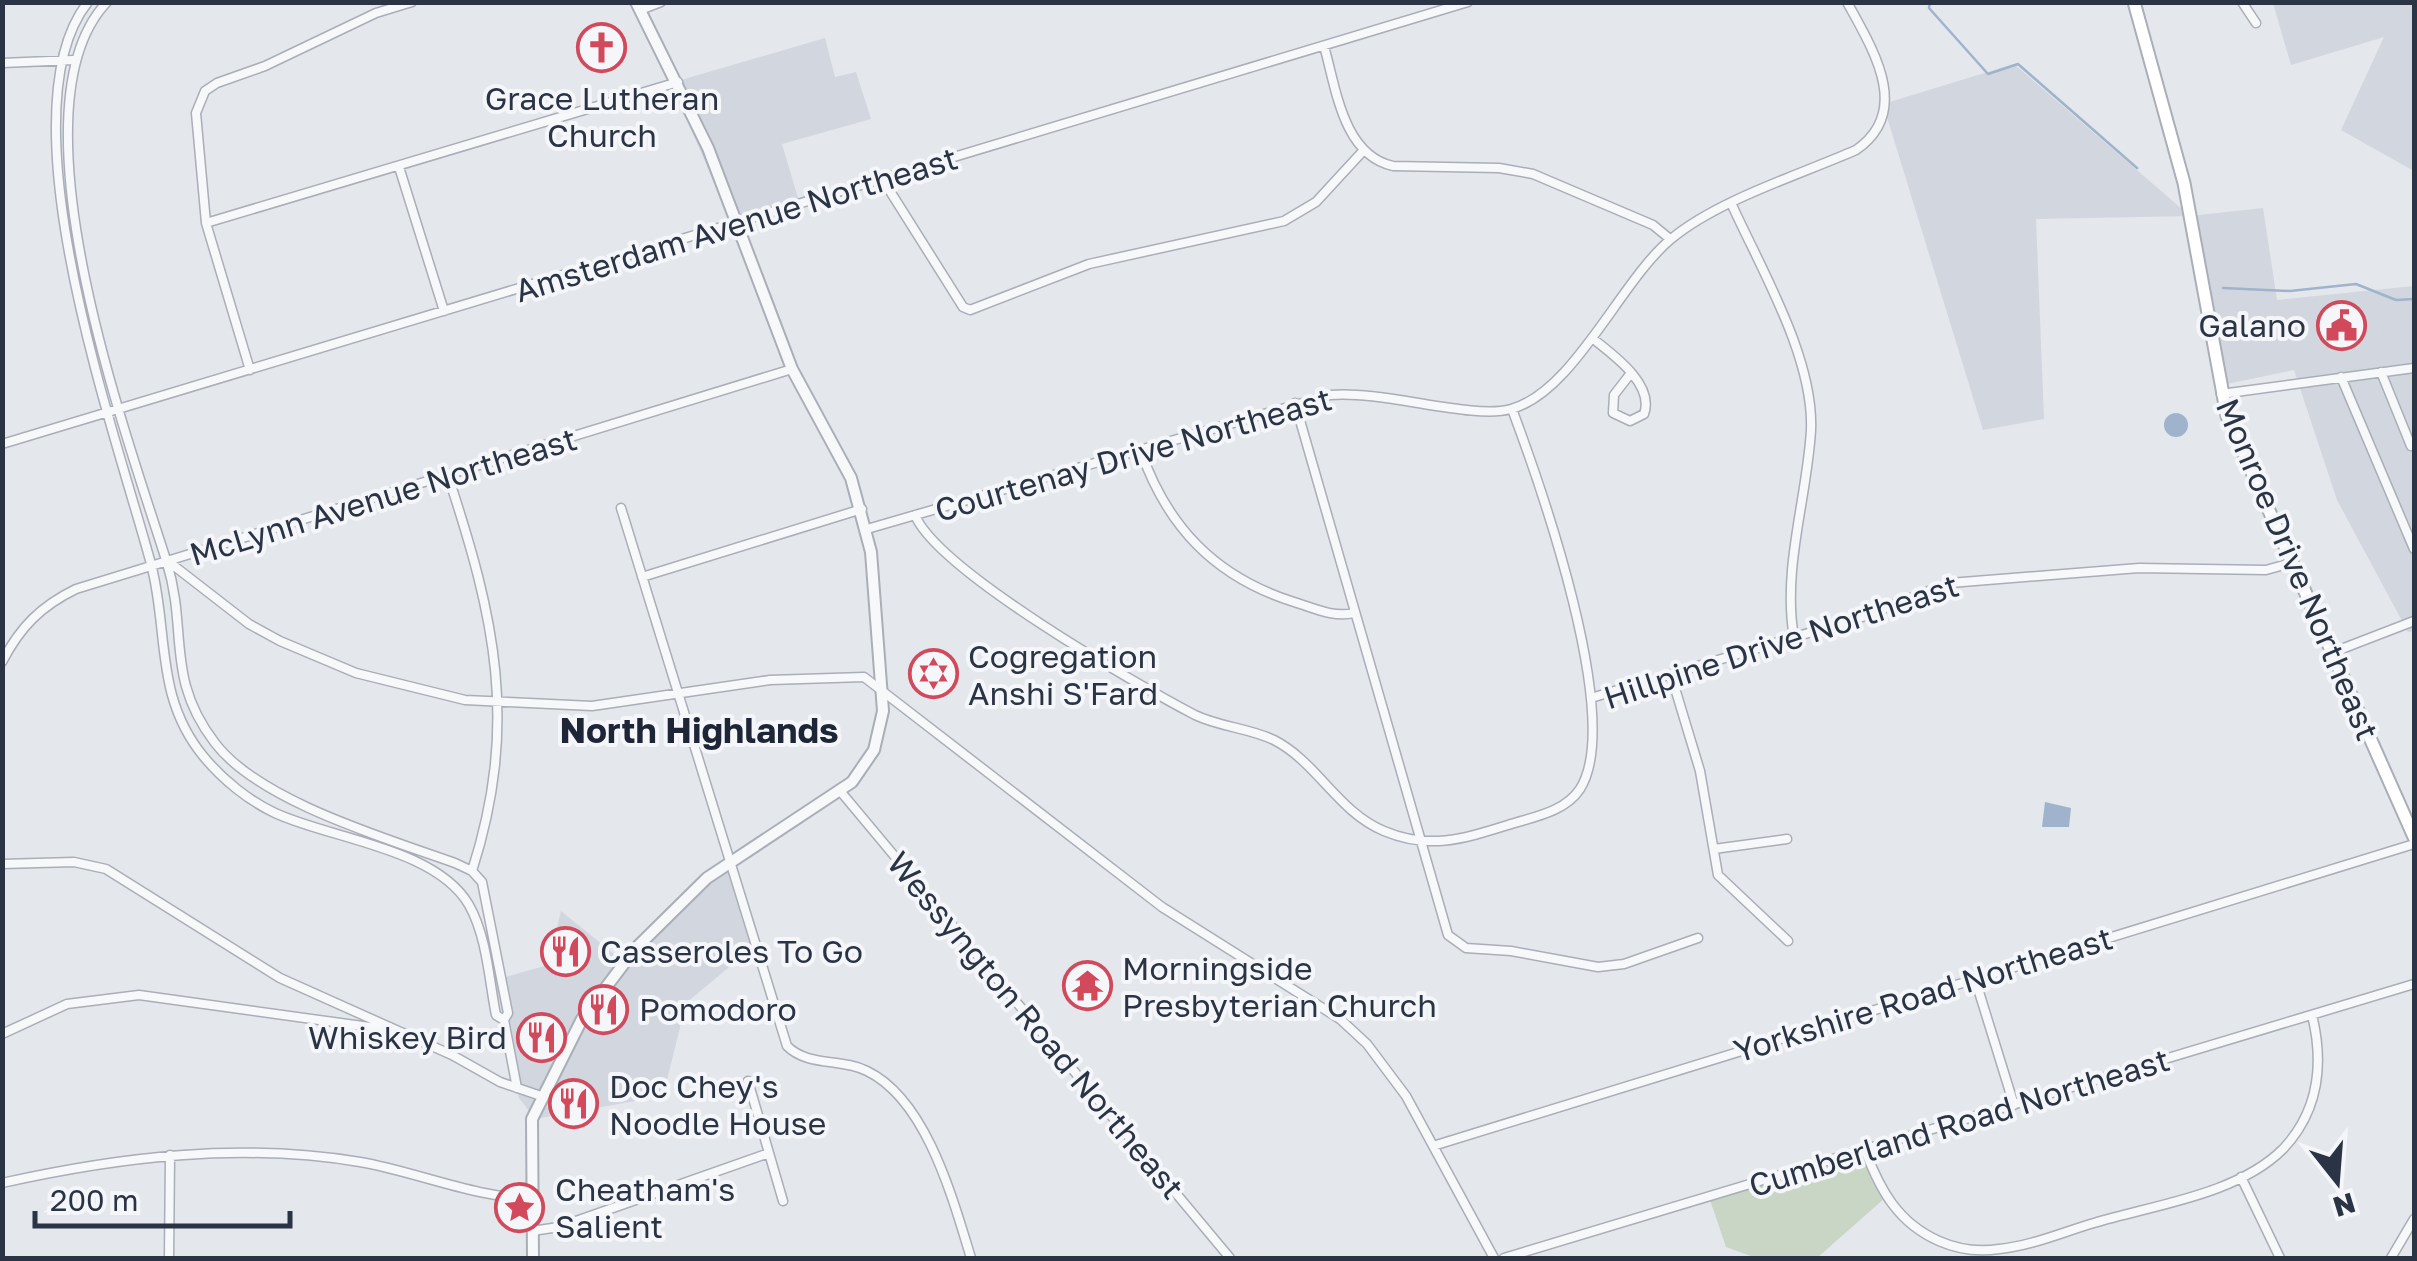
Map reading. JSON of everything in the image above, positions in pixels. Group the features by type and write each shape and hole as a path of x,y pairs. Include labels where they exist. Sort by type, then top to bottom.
{"main road":[{"name":"Monroe Drive Northeast","path":"2134,2 2184,183 2221,394 2234,437 2414,841"}],"street":[{"path":"88,2 68,33 59,60 58,206 72,288 152,567 165,674 203,756 250,798 284,816 437,873 450,883 473,916 496,1015 504,1020"},
{"path":"107,2 73,60 72,205 82,273 168,562 183,686 207,730 241,772 290,800 472,871 482,882 508,1013 504,1020 517,1088"},
{"path":"250,370 206,224 196,113 204,91 354,23 412,2"},
{"path":"533,1258 530,1135 540,1096 582,1019 624,960 676,907 730,864 841,792 874,750 882,724 867,529 862,510 838,448 792,369 678,82 638,6 661,2"},
{"name":"Amsterdam Avenue Northeast","path":"2,444 1468,2"},
{"path":"2242,2 2256,23"},
{"path":"1592,698 1548,512 1512,409 1537,395 1592,338 1670,239 1732,205 1856,150 1877,130 1885,106 1882,73 1849,5"},
{"path":"1324,46 1351,133 1363,151 1392,166 1498,168 1533,174 1653,224 1670,239"},
{"path":"2,63 73,60"},
{"path":"206,224 678,82"},
{"path":"883,180 963,308 970,310 1089,264 1284,222 1316,202 1363,151"},
{"path":"400,167 444,311"},
{"path":"58,206 72,205"},
{"path":"1732,205 1786,323 1810,407 1808,457 1791,573 1794,638"},
{"path":"1592,338 1630,373 1648,406 1644,414 1630,422 1613,413 1612,404 1630,373"},
{"path":"2221,394 2414,368"},
{"name":"McLynn Avenue Northeast","path":"2,662 23,628 50,601 76,588 792,369"},
{"path":"2381,372 2412,446"},
{"path":"2341,377 2414,549"},
{"name":"Courtenay Drive Northeast","path":"867,529 1295,404 1365,393 1488,411 1512,409"},
{"path":"1295,404 1444,928 1466,948 1608,967 1698,938"},
{"path":"1140,449 1172,518 1216,566 1271,595 1334,615 1354,613"},
{"path":"448,476 489,610 500,704 494,790 472,871"},
{"path":"621,508 787,1046 798,1057 867,1071 898,1094 944,1178 972,1258"},
{"path":"642,577 862,510"},
{"path":"915,515 928,538 1014,606 1196,715 1278,742 1361,818 1420,842"},
{"path":"168,562 249,624 319,658 392,684 500,704 592,706 806,678 864,676 1162,906 1340,1019 1390,1071 1494,1258"},
{"name":"Hillpine Drive Northeast","path":"1420,842 1434,844 1504,827 1570,801 1584,783 1592,755 1592,698 1862,617 1928,590 1976,578 2139,568 2266,570 2291,563"},
{"path":"158,602 173,603"},
{"path":"2331,653 2414,621"},
{"path":"1671,674 1700,771 1718,875 1788,941"},
{"path":"193,740 207,730"},
{"name":"Wessyngton Road Northeast","path":"841,792 1230,1258"},
{"path":"284,816 290,800"},
{"path":"1714,850 1787,839"},
{"name":"Yorkshire Road Northeast","path":"1433,1146 2414,841"},
{"path":"437,873 443,858"},
{"path":"2,864 74,862 106,869 280,978 540,1096"},
{"path":"473,916 488,911"},
{"path":"1975,979 2014,1105"},
{"name":"Cumberland Road Northeast","path":"1504,1258 1534,1254 2414,984"},
{"path":"2,1034 67,1004 139,995 371,1026 413,1037"},
{"path":"1866,1150 1886,1197 1918,1230 1962,1248 2011,1247 2241,1177 2282,1150 2309,1110 2320,1064 2312,1015"},
{"path":"748,1082 783,1201"},
{"path":"532,1230 559,1227 769,1153"},
{"path":"2,1183 104,1160 170,1155 356,1161 431,1176 498,1196 531,1198"},
{"path":"168,1258 170,1155"},
{"path":"2241,1177 2280,1258"},
{"path":"2392,1258 2414,1219"},
{"path":"2011,1247 2014,1258"}],"shaded area":[{"path":"2273,3 2414,3 2414,171 2341,130 2384,37 2291,65"},
{"path":"825,38 835,77 856,72 871,119 782,144 800,205 732,224 671,83"},
{"path":"2014,64 2190,216 2036,219 2044,419 1983,430 1883,104"},
{"path":"2263,208 2277,300 2414,286 2414,631 2408,632 2337,500 2294,370 2222,385 2190,216"},
{"path":"733,865 757,944 686,1003 663,1096 535,1119 519,1098 495,980 548,965 561,911 620,959 705,883"}],"green space":[{"path":"1865,1150 1886,1197 1817,1258 1756,1258 1726,1247 1709,1197"}],"water":[{"path":"2176,413 2185,416 2185,434 2176,437 2167,434 2164,425 2167,416"},
{"path":"2045,802 2071,808 2069,827 2042,827"}],"waterway":[{"path":"1930,2 1929,8 1988,74 2018,64 2137,168"},
{"path":"2223,288 2290,291 2356,284 2396,300 2414,299"}],"place":[{"name":"Grace Lutheran Church","path":"602,48"},
{"name":"Galano","path":"2341,325"},
{"name":"Cogregation Anshi S'Fard","path":"933,674"},
{"name":"Casseroles To Go","path":"565,951"},
{"name":"Morningside Presbyterian Church","path":"1087,986"},
{"name":"Pomodoro","path":"604,1009"},
{"name":"Whiskey Bird","path":"542,1037"},
{"name":"Doc Chey's Noodle House","path":"574,1104"},
{"name":"Cheatham's Salient","path":"520,1207"}],"district":[{"name":"North Highlands","path":"699,730"}]}
